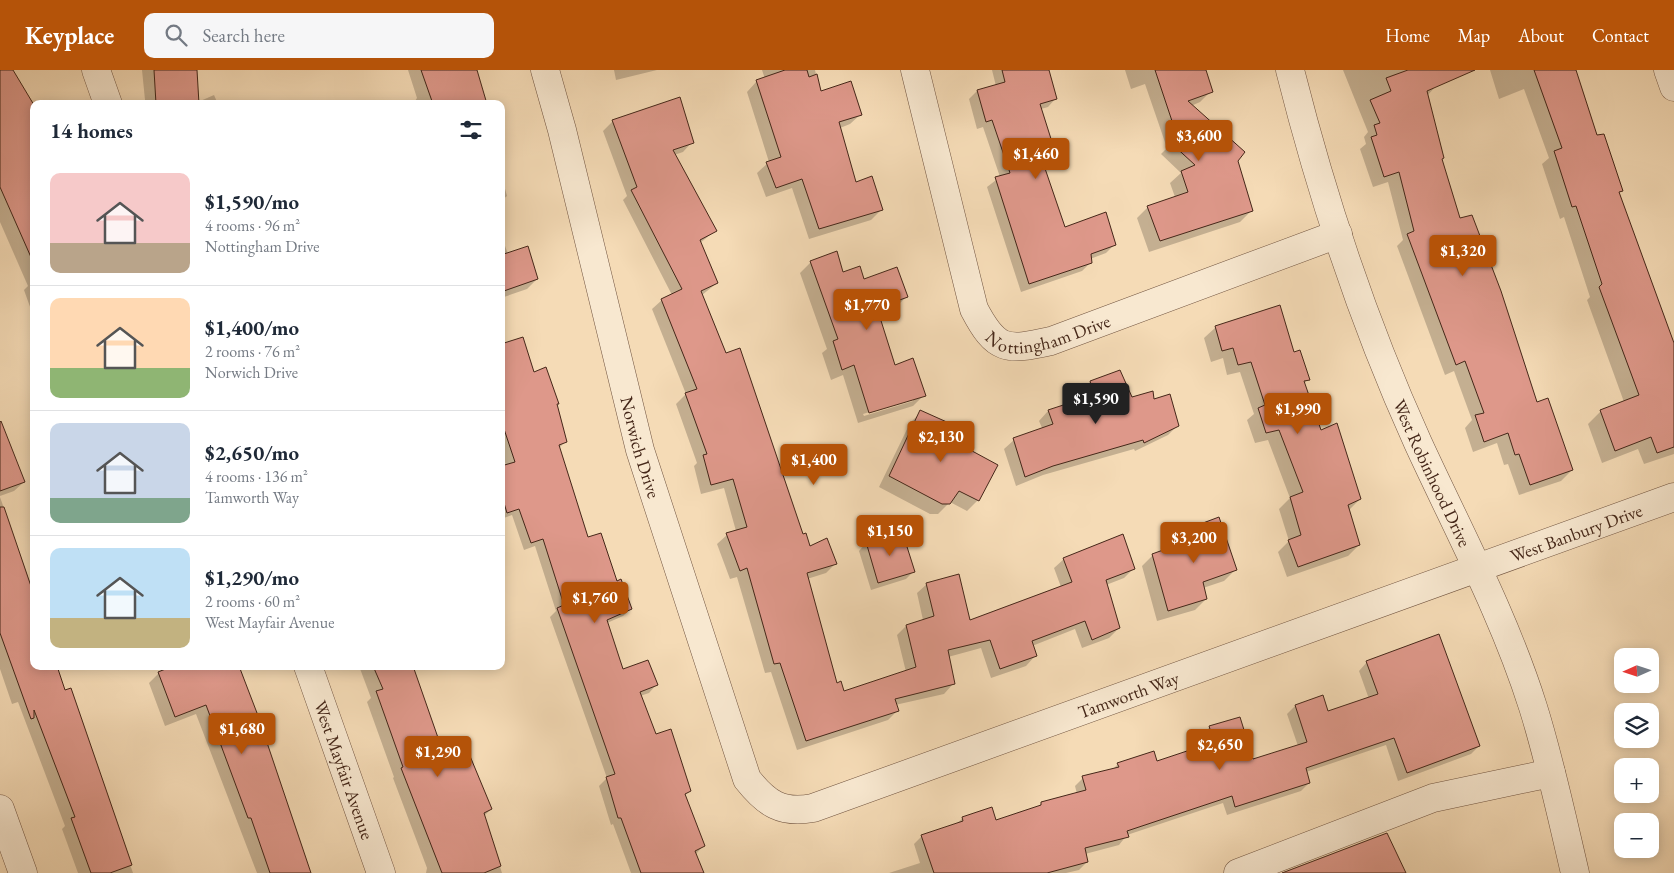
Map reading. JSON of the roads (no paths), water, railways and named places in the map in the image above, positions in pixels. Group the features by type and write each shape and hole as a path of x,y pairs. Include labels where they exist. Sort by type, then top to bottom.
{"street":[{"path":"96,70 107,100"},
{"name":"Norwich Drive","path":"545,70 562,130 640,450 747,779 761,798 777,806"},
{"name":"Nottingham Drive","path":"915,70 974,309 986,333 1003,345 1026,347 1051,341 1338,234"},
{"name":"West Robinhood Drive","path":"1290,70 1338,234 1369,321 1418,442 1478,567 1533,706 1576,873"},
{"path":"1668,70 1674,87"},
{"name":"West Banbury Drive","path":"1478,567 1674,497"},
{"name":"Tamworth Way","path":"777,806 798,811 813,808 1478,567"},
{"name":"West Mayfair Avenue","path":"309,670 382,873"},
{"path":"1238,873 1433,798 1551,773"},
{"path":"0,809 23,873"}]}
